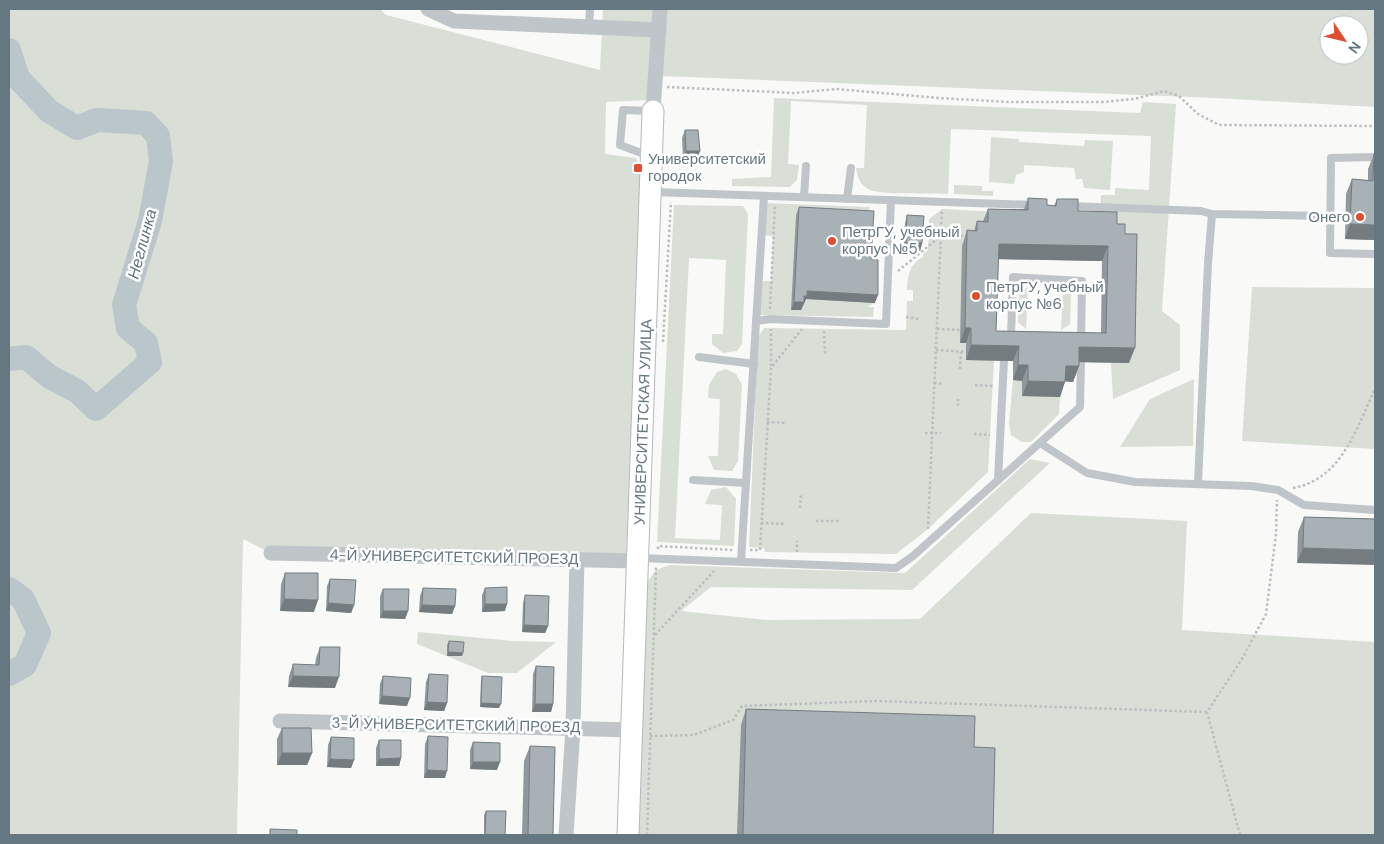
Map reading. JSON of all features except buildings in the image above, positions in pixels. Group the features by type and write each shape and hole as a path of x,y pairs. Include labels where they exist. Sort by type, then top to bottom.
{"street":[{"path":"428,9 454,21 659,30"},
{"name":"УНИВЕРСИТЕТСКАЯ УЛИЦА","path":"628,835 641,733 646,556 650,192 660,9"},
{"name":"4-Й УНИВЕРСИТЕТСКИЙ ПРОЕЗД","path":"271,553 577,560 646,556"},
{"path":"566,835 573,728 577,560"},
{"name":"3-Й УНИВЕРСИТЕТСКИЙ ПРОЕЗД","path":"280,721 573,728 641,733"}],"lane":[{"path":"589,27 590,9"},
{"path":"652,157 620,145 623,110 653,111"},
{"path":"1375,157 1331,158 1329,216 1330,253 1375,254"},
{"path":"804,197 806,166"},
{"path":"847,199 850,168"},
{"path":"650,192 891,200 1045,214"},
{"path":"741,561 764,196"},
{"path":"756,321 770,318 886,324 891,200"},
{"path":"1065,206 1202,211 1212,214 1329,216"},
{"path":"1198,483 1212,214"},
{"path":"1004,346 1011,337 1013,277 1082,280 1081,348"},
{"path":"1011,337 1020,338"},
{"path":"1072,338 1081,338"},
{"path":"699,357 754,364"},
{"path":"998,480 1004,360"},
{"path":"646,556 896,568 1080,407 1080,362"},
{"path":"1040,443 1087,473 1135,482 1198,483 1278,490 1304,506 1375,510"},
{"path":"693,480 746,483"}],"path":[{"path":"655,87 794,93 836,89 939,98 1018,102 1104,102 1134,99 1164,91 1179,96 1198,114 1219,125 1375,126"},
{"path":"663,348 672,201"},
{"path":"771,368 770,318 775,205"},
{"path":"928,529 942,209"},
{"path":"888,279 941,236 972,236"},
{"path":"906,317 920,319"},
{"path":"824,328 825,354"},
{"path":"937,329 960,330"},
{"path":"936,350 975,352"},
{"path":"960,369 961,352"},
{"path":"934,383 944,384"},
{"path":"975,385 992,386"},
{"path":"1240,835 1207,712 1242,659 1266,614 1276,534 1278,490 1310,485 1341,460 1375,389"},
{"path":"958,400 958,406"},
{"path":"767,422 787,423"},
{"path":"925,433 941,434"},
{"path":"974,434 990,435"},
{"path":"800,508 801,494"},
{"path":"816,521 839,521"},
{"path":"761,523 784,524"},
{"path":"797,541 797,552"},
{"path":"647,835 641,733 654,637 646,556 658,546"},
{"path":"654,637 723,561"},
{"path":"641,733 694,735 733,720 742,706 876,701 1207,712"}],"shaded area":[{"path":"9,9 380,9 386,15 600,70 603,9 1375,9 1375,107 1216,98 662,76 650,100 606,102 605,154 636,158 641,168 626,561 271,553 243,539 237,835 9,835"},
{"path":"774,98 1140,113 1143,102 1176,104 1162,311 1180,325 1180,370 1113,399 1111,363 1129,363 1100,226 1101,195 1115,195 1115,188 1149,190 1151,136 951,129 948,194 885,193 870,190 858,178 856,168 864,168 867,105 791,101 788,164 799,165 797,180 790,187 732,186 732,179 771,177"},
{"path":"991,137 1019,139 1019,142 1084,146 1085,140 1113,141 1110,190 1084,188 1082,179 1076,179 1074,168 1024,165 1024,172 1016,175 1014,184 989,182"},
{"path":"954,185 982,186 982,191 993,191 993,196 954,194"},
{"path":"764,203 869,207 871,219 805,299 875,303 867,307 874,307 873,317 757,315 759,281 771,281 773,236 762,235"},
{"path":"674,205 743,206 748,214 742,344 737,351 723,353 712,344 712,334 723,334 726,260 689,258 675,538 720,540 722,505 705,504 711,490 726,487 736,499 734,546 657,542"},
{"path":"942,209 998,212 966,343 994,360 988,472 928,529 896,554 765,552 764,548 749,547 758,337 764,328 906,330 907,301 913,301 913,290 907,290 909,275 915,263 928,250 929,219"},
{"path":"1028,287 1026,329 1018,322 1019,292"},
{"path":"1252,287 1375,288 1375,449 1242,441"},
{"path":"1063,288 1071,292 1070,324 1061,330"},
{"path":"726,369 736,374 742,385 738,461 732,471 714,470 708,456 718,456 720,399 708,398 709,385 717,372"},
{"path":"1194,379 1193,446 1120,447 1150,399"},
{"path":"1013,380 1023,381 1022,396 1060,397 1059,414 1031,442 1022,442 1011,435 1009,424"},
{"path":"1030,459 1050,463 912,590 711,587 681,611 766,620 920,619 1031,513 1187,521 1182,630 1374,642 1375,629 1375,835 637,835 647,582 656,570 670,565 905,573"},
{"path":"418,632 513,641 556,642 517,673 488,673 417,644"}],"waterway":[{"name":"Неглинка","path":"9,50 18,78 49,111 77,128 97,120 146,123 158,136 161,161 150,221 124,305 128,328 146,343 150,362 96,409 77,391 50,377 26,357 9,359"},
{"name":"Неглинка","path":"9,589 23,599 39,633 25,665 9,674"}],"place":[{"name":"Университетский городок","path":"638,168"},
{"name":"Онего","path":"1360,217"},
{"name":"ПетрГУ, учебный корпус №5","path":"832,241"},
{"name":"ПетрГУ, учебный корпус №6","path":"976,296"}]}
